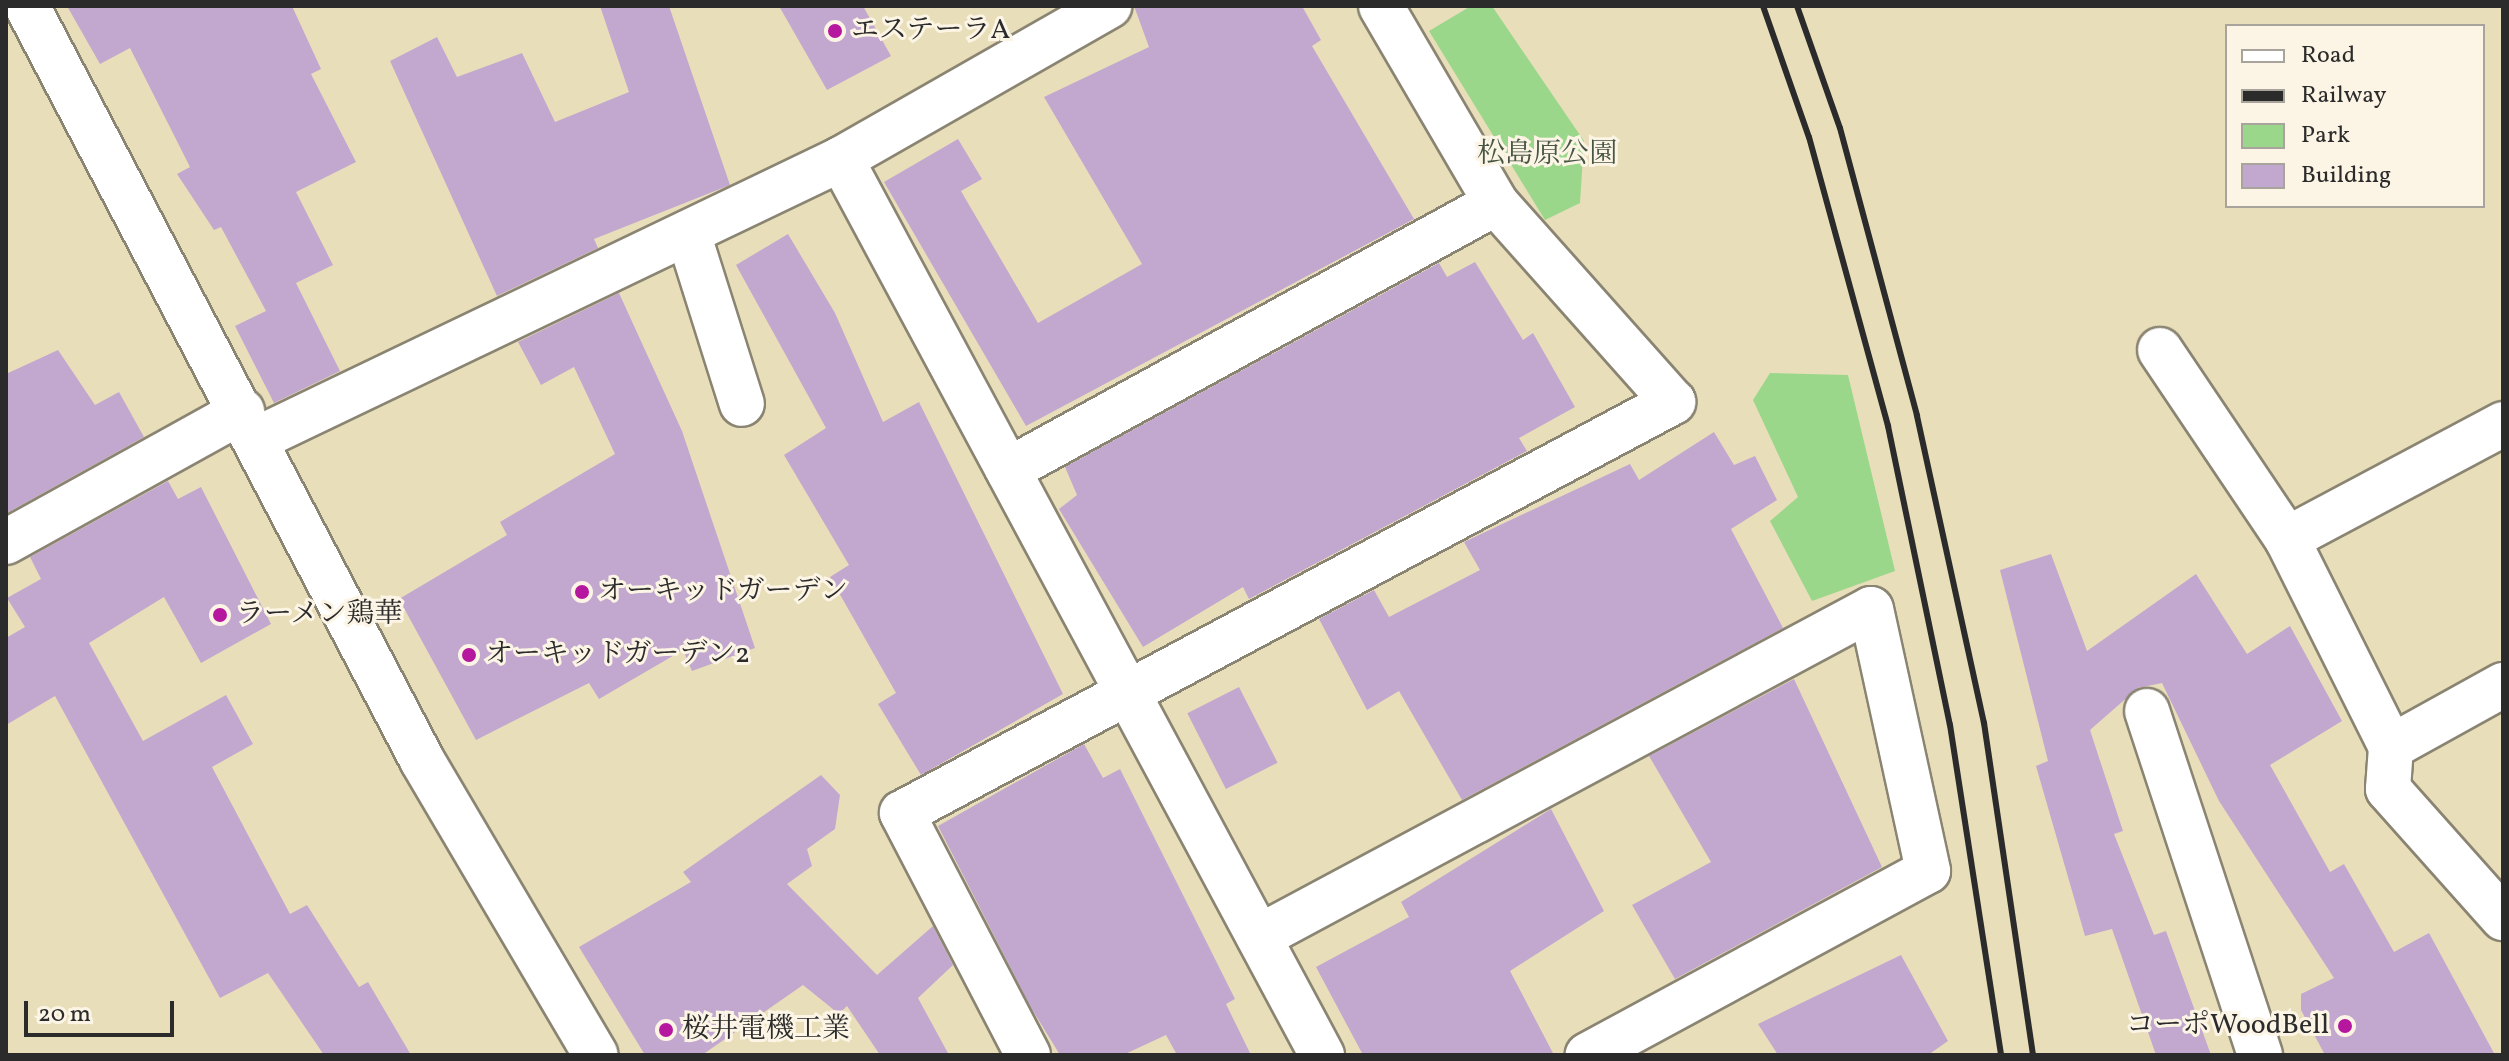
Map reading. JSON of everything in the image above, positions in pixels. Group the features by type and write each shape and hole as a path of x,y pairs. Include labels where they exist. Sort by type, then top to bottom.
{"street":[{"path":"27,6 250,425 422,760 596,1055"},
{"path":"6,542 250,425 688,233 841,159 1109,6"},
{"path":"1028,1055 902,813 1673,402 1496,203 1381,6"},
{"path":"841,159 1322,1055"},
{"path":"1008,470 1496,203"},
{"path":"688,233 742,404"},
{"path":"2160,350 2287,539 2391,747 2388,789 2503,918"},
{"path":"2287,539 2503,424"},
{"path":"1259,937 1871,609 1928,871 1587,1055"},
{"path":"2391,747 2503,685"},
{"path":"2147,711 2260,1055"}],"green space":[{"name":"松島原公園","path":"1471,6 1492,6 1584,141 1580,203 1545,220 1429,31"},
{"path":"1770,373 1848,375 1895,571 1812,601 1770,521 1798,497 1753,400"}],"building":[{"path":"67,6 292,6 321,69 311,74 356,162 296,192 333,265 296,283 340,371 274,403 235,326 266,311 221,227 214,230 177,174 190,167 130,48 100,64"},
{"path":"600,6 669,6 730,185 594,239 598,248 497,296 390,61 437,37 457,77 522,53 555,122 629,92"},
{"name":"エステーラA","path":"779,6 863,6 891,56 827,90"},
{"path":"1134,6 1302,6 1321,40 1312,46 1414,219 1026,426 884,182 958,139 982,179 961,191 1038,323 1142,264 1044,97 1149,47"},
{"path":"788,234 835,313 883,422 919,402 1063,694 921,775 878,704 896,693 830,577 849,565 784,455 826,428 736,265"},
{"path":"1475,262 1523,340 1533,333 1575,407 1519,438 1527,451 1249,599 1243,587 1143,647 1059,509 1077,495 1065,467 1439,263 1447,277"},
{"path":"619,293 682,431 755,648 692,671 683,650 599,699 589,683 476,740 399,599 507,535 500,522 615,454 574,367 541,385 518,342"},
{"path":"58,350 95,405 119,392 144,437 7,513 6,374"},
{"path":"1714,432 1734,465 1755,456 1777,500 1731,529 1783,628 1462,800 1399,691 1367,710 1319,619 1374,590 1389,617 1480,570 1464,542 1630,464 1639,480"},
{"path":"168,481 178,499 201,487 271,624 201,663 164,597 89,643 143,741 226,695 253,744 212,767 290,914 307,905 359,987 368,982 411,1055 324,1055 268,973 220,998 55,696 6,725 6,638 25,627 7,598 41,579 30,557"},
{"path":"2051,554 2087,651 2196,574 2247,654 2290,626 2342,721 2270,765 2330,872 2344,864 2394,952 2429,933 2495,1055 2325,1055 2301,1010 2301,994 2334,978 2219,801 2162,683 2138,688 2090,730 2123,831 2114,834 2154,935 2166,931 2211,1055 2156,1055 2112,929 2085,936 2036,766 2048,761 2000,570"},
{"path":"1794,679 1882,867 1675,979 1632,905 1711,862 1649,756"},
{"path":"1239,687 1278,763 1226,789 1187,713"},
{"path":"1084,744 1103,778 1120,769 1235,999 1226,1004 1251,1055 1177,1055 1166,1035 1123,1055 1060,1055 1030,1006 938,826"},
{"path":"821,775 840,795 835,829 807,849 812,866 787,884 877,975 933,926 953,965 918,998 949,1055 880,1055 847,1006 839,1014 803,985 702,1055 645,1055 579,947 691,882 683,872"},
{"path":"1551,809 1604,911 1510,971 1554,1055 1363,1055 1316,967 1409,917 1401,902"},
{"path":"1901,955 1948,1041 1928,1055 1778,1055 1758,1024"}],"railway":[{"path":"1763,6 1809,137 1888,426 1950,725 2001,1055"},
{"path":"1797,6 1840,128 1917,416 1984,723 2033,1055"}],"place":[{"name":"エステーラA","path":"835,31"},
{"name":"オーキッドガーデン","path":"582,592"},
{"name":"ラーメン鶏華","path":"220,615"},
{"name":"オーキッドガーデン2","path":"469,655"},
{"name":"コーポWoodBell","path":"2345,1026"},
{"name":"桜井電機工業","path":"666,1030"}]}
